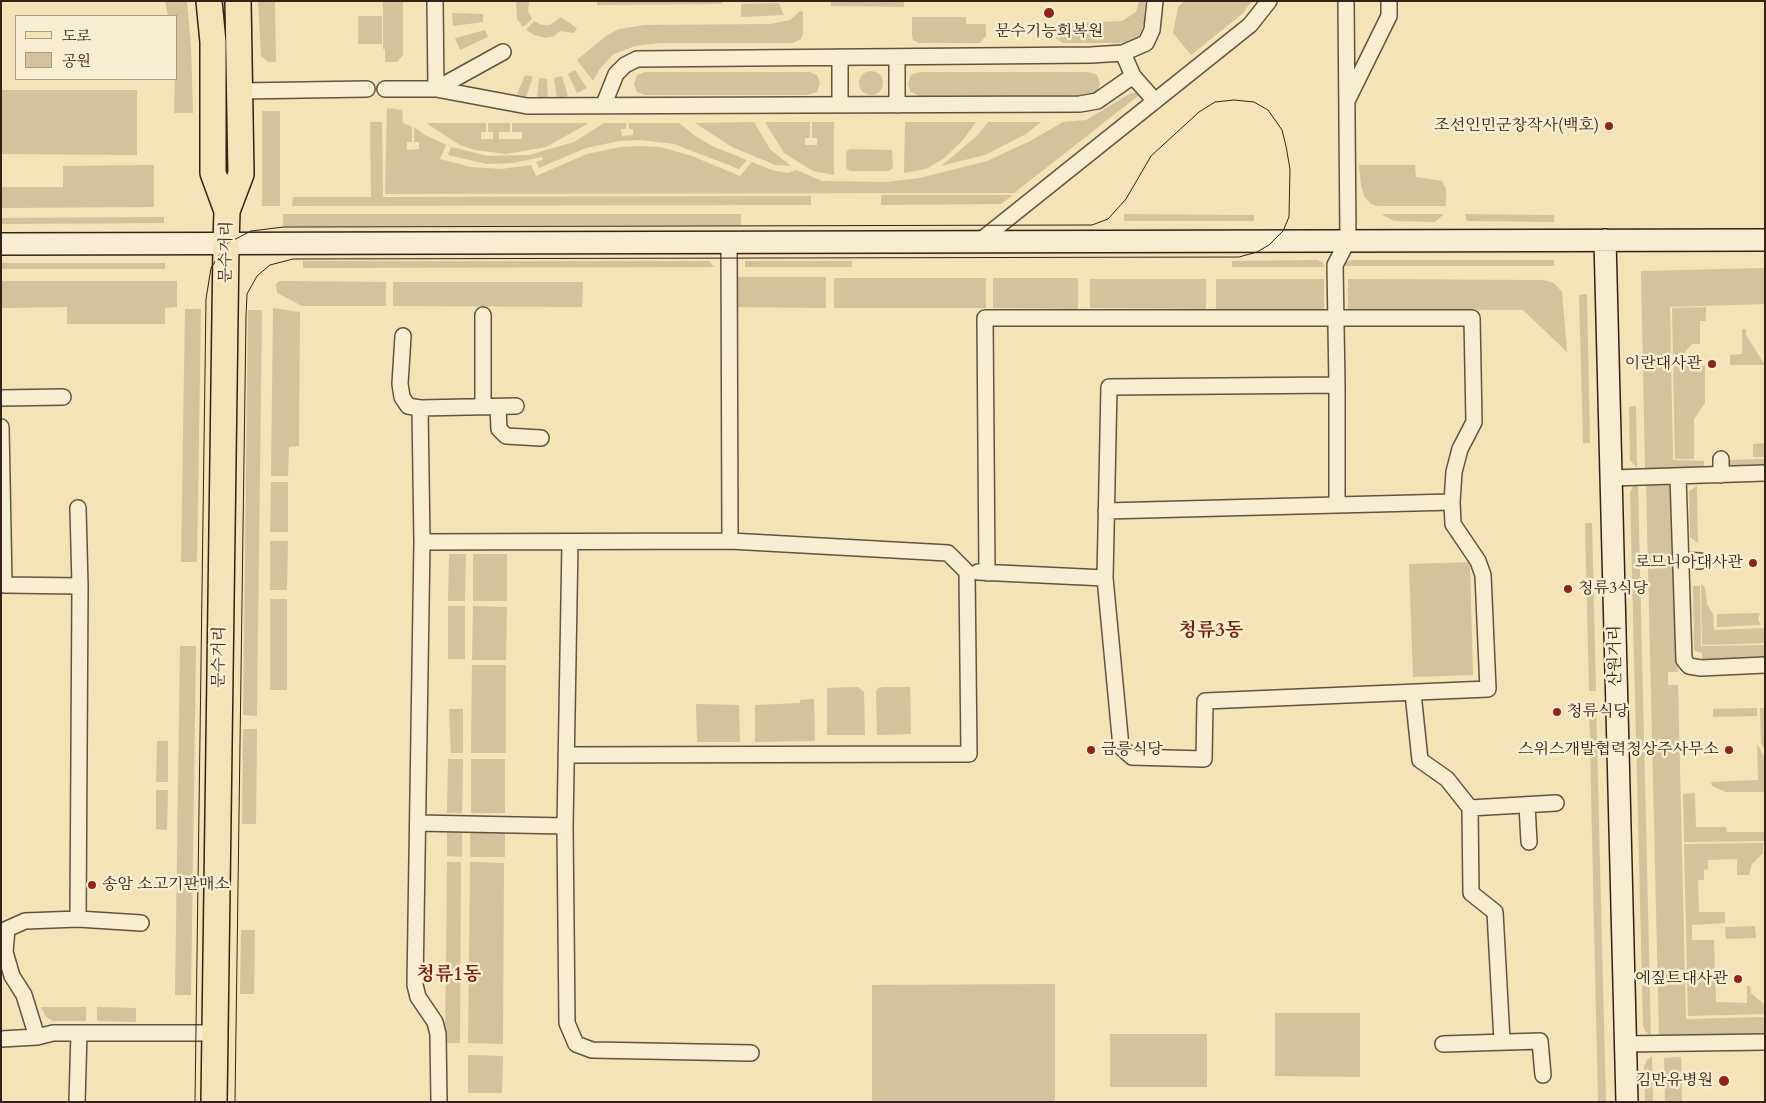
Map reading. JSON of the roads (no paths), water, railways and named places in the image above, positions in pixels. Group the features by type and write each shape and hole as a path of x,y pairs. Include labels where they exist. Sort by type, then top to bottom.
{"main road":[{"path":"209,1 213,42 213,174 227,212"},
{"path":"227,212 241,174 238,1"},
{"name":"문수거리","path":"214,1102 227,212"}],"street":[{"path":"435,1 436,88"},
{"path":"604,104 616,74 625,65 637,59 1092,55 1123,53 1146,43 1152,30 1155,1"},
{"path":"981,240 1250,25 1269,1"},
{"path":"1337,505 1335,265 1348,240 1346,1"},
{"path":"1346,102 1389,16 1389,1"},
{"path":"436,88 503,52"},
{"path":"1123,53 1133,76 1155,101"},
{"path":"840,57 840,105"},
{"path":"897,57 897,105"},
{"path":"385,89 436,88 527,106 604,104 1080,104 1097,100 1133,76"},
{"path":"240,92 367,89"},
{"path":"1,244 981,240 1765,240"},
{"name":"산원거리","path":"1605,240 1627,1102"},
{"path":"729,241 730,541"},
{"path":"483,314 490,407 499,429 506,436 541,438"},
{"path":"987,573 985,318 1472,318 1474,422 1460,449 1454,472 1452,502 1453,524 1478,561 1483,575 1488,689 1205,701 1204,759 1132,758 1121,747 1105,578 1109,387 1337,385"},
{"path":"403,336 400,384 402,398 408,406 420,408 516,406"},
{"path":"1,398 63,397"},
{"path":"420,408 422,542 416,985 418,997 435,1022 438,1034 439,1102"},
{"path":"1,427 4,585 80,586"},
{"path":"1721,459 1721,475"},
{"path":"1612,478 1765,473"},
{"path":"1678,476 1684,660 1701,675 1765,665"},
{"path":"1106,511 1452,502"},
{"path":"78,508 80,586 78,919"},
{"path":"422,542 730,541 948,553 967,572 1105,578"},
{"path":"570,543 565,826 567,1023 576,1044 592,1050 751,1053"},
{"path":"1681,560 1700,560"},
{"path":"566,755 969,754 967,572"},
{"path":"1413,693 1420,760 1447,779 1470,808 1472,893 1495,912 1502,1042"},
{"path":"1470,808 1556,803"},
{"path":"1527,805 1529,842"},
{"path":"418,823 565,826"},
{"path":"37,1037 24,995 12,976 5,952 6,930 25,921 78,919 141,923"},
{"path":"1,1038 37,1037 53,1033 215,1033"},
{"path":"77,1102 79,1033"},
{"path":"1443,1044 1540,1041 1543,1075"},
{"path":"1625,1044 1761,1045"}],"tram line":[{"path":"195,1102 206,299 211,268 226,244 251,231 284,227 1092,225 1108,219 1126,199 1151,156 1199,112 1215,102 1234,100 1254,102 1268,110 1282,130 1286,146 1290,169 1289,217 1283,231 1269,245 1257,252 1239,257 293,259 270,265 257,276 247,294 246,316 235,1102"}],"place":[{"name":"문수기능회복원","path":"1049,13"},
{"name":"조선인민군창작사(백호)","path":"1609,126"},
{"name":"이란대사관","path":"1712,364"},
{"name":"로므니아대사관","path":"1753,563"},
{"name":"청류3식당","path":"1568,589"},
{"name":"청류식당","path":"1557,712"},
{"name":"금릉식당","path":"1091,750"},
{"name":"스위스개발협력청상주사무소","path":"1729,750"},
{"name":"송암 소고기판매소","path":"92,885"},
{"name":"에짚트대사관","path":"1738,979"},
{"name":"김만유병원","path":"1724,1081"}],"district":[{"name":"청류3동","path":"1211,632"},
{"name":"청류1동","path":"449,976"}]}
